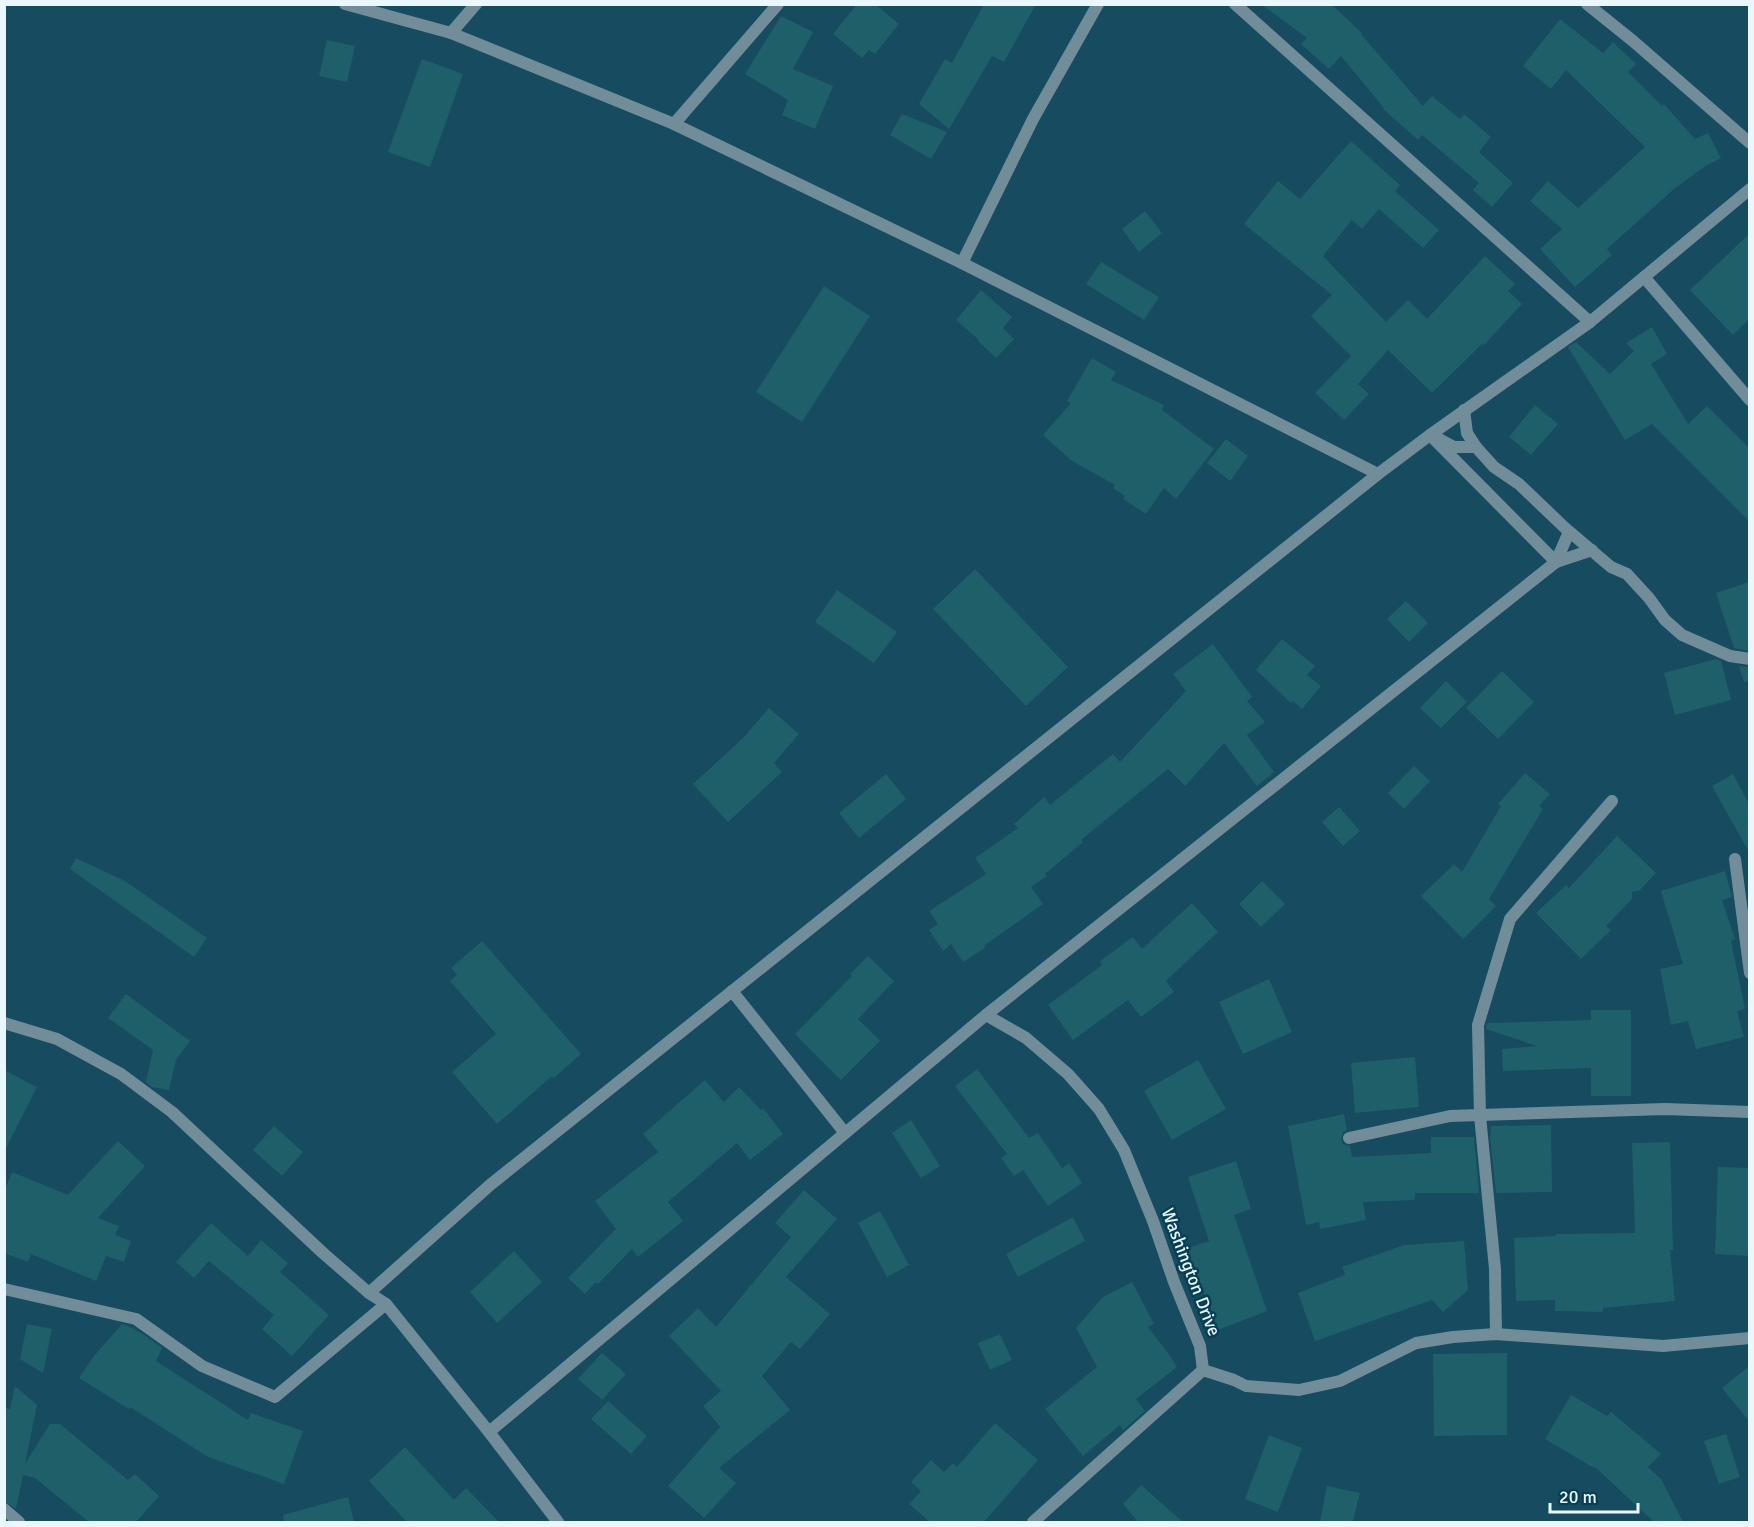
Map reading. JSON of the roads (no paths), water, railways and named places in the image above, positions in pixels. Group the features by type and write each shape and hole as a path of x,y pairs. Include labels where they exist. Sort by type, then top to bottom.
{"street":[{"path":"345,4 451,33 674,124 962,263 1378,474"},
{"path":"451,33 476,4"},
{"path":"674,124 778,4"},
{"path":"962,263 1033,119 1098,4"},
{"path":"1235,4 1590,322"},
{"path":"1587,4 1633,41 1749,143"},
{"path":"369,1293 490,1185 1378,474 1464,410 1590,322 1749,189"},
{"path":"1644,277 1749,400"},
{"path":"1464,410 1467,434 1494,467 1519,484 1569,532 1611,567 1627,574 1650,598 1665,620 1682,635 1730,656 1749,658"},
{"path":"1430,435 1454,447 1476,447"},
{"path":"1430,435 1556,562"},
{"path":"1556,562 1569,532"},
{"path":"489,1432 986,1015 1556,562 1592,550"},
{"path":"1496,1334 1495,1269 1480,1116 1478,1024 1510,919 1612,801"},
{"path":"1735,859 1749,973"},
{"path":"732,991 845,1133"},
{"name":"Washington Drive","path":"986,1015 1026,1038 1068,1074 1099,1108 1124,1150 1149,1211 1200,1346 1203,1370"},
{"path":"4,1023 57,1039 121,1074 172,1113 369,1293 386,1304 558,1522"},
{"path":"1349,1138 1450,1116 1665,1109 1749,1112"},
{"path":"4,1289 136,1319 202,1366 275,1397 386,1304"},
{"path":"1033,1522 1203,1370 1246,1386 1299,1390 1340,1381 1416,1343 1453,1337 1496,1334 1663,1346 1749,1338"},
{"path":"4,1509 19,1522"}]}
